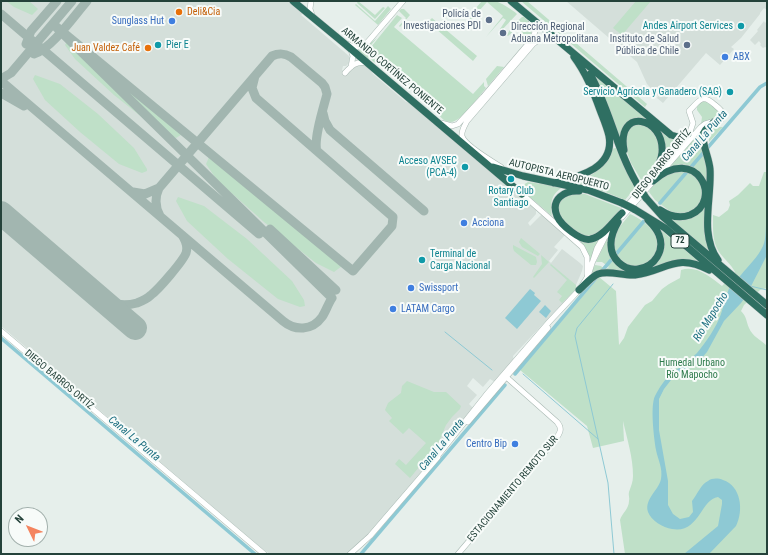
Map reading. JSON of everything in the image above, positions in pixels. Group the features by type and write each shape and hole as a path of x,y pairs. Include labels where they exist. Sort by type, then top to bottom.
{"highway":[{"name":"ARMANDO CORTÍNEZ PONIENTE","path":"293,1 478,157"},
{"path":"511,1 670,135 678,137 688,134"},
{"path":"554,183 583,175 596,168 606,156 609,144 608,134 588,78 579,64 562,44"},
{"name":"AUTOPISTA AEROPUERTO","path":"569,49 583,64 595,83 627,166 648,201 662,216 724,273"},
{"path":"627,166 622,140 626,127 634,122 645,122 656,130 662,144 661,157 653,178"},
{"path":"714,122 706,129 704,133 711,181 708,237 713,252 724,273"},
{"path":"478,157 522,194"},
{"name":"AUTOPISTA AEROPUERTO","path":"478,157 495,167 510,173 599,194 635,209 665,228 724,273 762,304 767,315"},
{"path":"648,201 664,212 676,217 685,217 697,211 704,200 705,189 701,178 689,169 671,169 653,178"},
{"path":"522,194 519,188 520,183 524,180 534,179"},
{"path":"599,194 573,191 564,193 556,203 555,210 557,216 562,223 580,237 589,240 600,235 622,213"},
{"path":"618,222 611,242 614,257 624,266 637,269 649,266 658,255 661,245 659,234 649,221 635,209"},
{"path":"580,290 596,275 603,273 636,275 670,264 687,262 724,273"}],"street":[{"path":"311,1 310,10 315,19"},
{"path":"347,45 357,47 363,45 403,1"},
{"path":"437,122 452,126 460,123 530,42 534,35 535,27 519,7"},
{"path":"510,173 483,156 472,147 464,139 462,131 467,121 536,42 543,38 548,38 562,44"},
{"path":"347,45 353,56 351,67"},
{"path":"345,73 359,62 368,63"},
{"name":"DIEGO BARROS ORTÍZ","path":"588,281 592,263 600,242 622,213 653,178 700,128 705,124 722,119 724,115 723,112 709,100 706,98 701,99 690,111 693,125 688,134 653,178 618,222 605,237 592,263"},
{"path":"522,194 584,249 587,257 588,281"},
{"path":"350,554 370,536 549,322 580,290"},
{"name":"DIEGO BARROS ORTÍZ","path":"1,331 264,554"},
{"name":"ESTACIONAMIENTO REMOTO SUR","path":"458,554 548,449 561,431 561,428 557,422 505,376"}],"shaded area":[{"path":"1,1 291,1 304,12 301,15 349,56 349,63 346,66 343,66 342,70 347,74 354,66 363,65 368,67 373,74 406,102 411,103 536,209 536,214 528,223 530,226 542,214 565,235 554,247 558,250 549,261 551,263 562,249 583,266 576,289 513,356 514,361 495,382 490,379 483,387 473,378 467,386 477,395 469,404 473,408 439,452 375,527 358,545 346,554 270,554 261,548 1,326"},
{"path":"566,1 767,1 767,10 764,8 741,38 731,47 734,49 720,65 706,53 663,103 657,98 658,96 647,84 637,62"},
{"path":"764,21 765,23 767,21 767,48 763,48 759,41 755,45 750,40"}],"green space":[{"path":"6,1 29,1 38,9 32,15 14,7"},
{"path":"358,1 375,15 383,7 385,8 375,19 357,3"},
{"path":"482,1 497,2 513,10 517,14 501,31 500,29 506,20 503,18 486,37 503,16 487,2 471,20 468,17"},
{"path":"521,1 527,1 647,104 645,107"},
{"path":"636,1 651,1 622,35 613,28"},
{"path":"356,4 375,21 388,6 391,9 378,25 355,5"},
{"path":"404,9 410,15 400,27 399,26 406,18 399,11"},
{"path":"397,15 402,18 394,27 473,94 484,82 484,86 486,88 465,113 455,121 451,122 444,120 430,102 398,74 375,63 370,57 371,47"},
{"path":"522,17 529,22 532,27 530,36 527,39 516,29 508,36 507,35 512,26"},
{"path":"432,18 477,56 473,61 428,22"},
{"path":"70,36 184,133 176,138 157,129 114,95 75,59 65,45"},
{"path":"377,38 370,46 368,52 370,62 356,50 365,47"},
{"path":"497,66 504,67 488,86 486,79"},
{"path":"593,72 649,121 623,128 620,139"},
{"path":"35,75 60,84 98,114 134,148 147,171 142,173 119,164 80,132 45,100 33,79"},
{"path":"706,100 722,115 720,118 701,124 702,117 697,110 697,107 702,101"},
{"path":"649,121 666,136 674,140 680,140 664,161 664,148"},
{"path":"635,124 644,125 651,129 657,140 658,147 657,160 643,183 631,163 625,147 627,132"},
{"path":"714,127 723,127 709,142 709,133"},
{"path":"699,132 706,164 707,186 695,169 690,166 679,165 665,169"},
{"path":"616,148 635,188 625,200 603,191 580,186 581,180 596,172 611,149"},
{"path":"210,155 342,266 334,272 316,263 264,222 217,180 206,164"},
{"path":"674,170 694,174 703,188 701,203 693,211 683,214 671,212 655,200 649,192 663,176"},
{"name":"Humedal Urbano Río Mapocho","path":"764,172 767,172 767,288 760,290 744,305 741,311 752,333 767,346 767,554 625,554 620,520 629,504 629,493 633,469 623,421 624,441 593,448 587,426 520,370 599,277 616,291 619,345 624,338 628,327 645,305 652,301 662,289 680,278 681,270 698,270 722,286 735,272 732,266 719,252 715,243 713,234 713,215 719,217 728,210 730,205 729,201 738,195 750,183 753,186 759,186"},
{"path":"528,182 563,187 552,199 552,216 524,192 522,187"},
{"path":"570,194 585,194 621,208 601,231 589,236 582,235 562,219 557,208 560,200"},
{"path":"178,197 204,206 247,239 292,281 304,300 305,306 300,307 278,299 228,259 187,221 176,201"},
{"path":"705,204 705,238 709,249 707,250 671,219 680,219"},
{"path":"630,214 637,217 649,226 657,238 657,251 648,263 639,267 625,265 614,253 613,241 618,229"},
{"path":"662,231 698,261 652,268 662,256 664,242"},
{"path":"521,238 540,254 538,256 522,247 519,242"},
{"path":"607,239 611,256 610,258 631,271 605,271 603,269 589,278 595,265 601,266 605,270 609,267 602,262 596,262"},
{"path":"578,240 599,240 590,262 585,247"},
{"path":"513,245 536,257 536,265 531,265 514,251"},
{"path":"541,255 549,262 534,278 533,277 542,264"},
{"path":"551,264 576,285 576,289 562,303 559,300 562,296 557,292 567,280 550,265"},
{"path":"407,381 434,392 446,392 461,406 446,425 438,444 410,478 395,464 399,459 406,465 426,443 409,428 403,434 389,421 392,418 385,410 388,403 401,393 402,386"}],"water":[{"path":"767,216 767,255 746,296 724,321 707,352 699,361 671,380 659,399 659,430 668,481 668,505 673,514 680,519 689,517 693,512 692,501 703,485 713,479 721,479 729,483 734,487 739,499 740,513 736,526 709,554 684,554 718,526 722,500 718,497 712,499 694,522 681,529 665,527 655,521 648,512 648,503 661,479 661,468 654,438 653,407 655,396 667,378 697,353 710,335 719,319 730,286 753,261 763,246"},
{"path":"530,289 541,301 517,329 505,318"},
{"path":"545,305 551,311 546,318 539,312"}],"waterway":[{"name":"Canal La Punta","path":"660,203 760,87 767,83"},
{"name":"Canal La Punta","path":"601,272 644,221"},
{"name":"Canal La Punta","path":"515,374 596,278"},
{"path":"613,284 577,328 575,336 608,483 614,554"},
{"path":"750,286 767,290"},
{"path":"445,332 492,370"},
{"name":"Canal La Punta","path":"1,338 255,554"},
{"path":"523,374 598,439"},
{"name":"Canal La Punta","path":"361,554 505,385"}],"taxiway":[{"path":"26,44 31,31 57,1"},
{"path":"1,79 11,73 72,1"},
{"path":"34,54 41,51 55,39 87,1"},
{"path":"1,14 259,234"},
{"path":"1,81 283,321 293,327 308,327 318,322 332,298 53,24 353,271 392,226 393,217 256,98 252,88 255,76"},
{"path":"133,192 145,194 159,188 272,56 277,54 284,54 291,57 325,87 327,94 316,139 317,151"},
{"path":"1,93 24,106"},
{"path":"323,113 330,130 424,211"},
{"path":"159,188 156,202 160,216"},
{"path":"270,229 336,290 329,291 324,288"},
{"path":"97,295 111,303 121,305 137,303 148,298 165,281 184,257 187,251 187,246 182,235"}],"runway":[{"path":"1,213 135,328"}],"place":[{"name":"Deli&Cia","path":"179,12"},
{"name":"Policía de Investigaciones PDI","path":"489,20"},
{"name":"Sunglass Hut","path":"172,21"},
{"name":"Andes Airport Services","path":"741,26"},
{"name":"Dirección Regional Aduana Metropolitana","path":"503,33"},
{"name":"Pier E","path":"158,45"},
{"name":"Instituto de Salud Pública de Chile","path":"687,45"},
{"name":"Juan Valdez Café","path":"148,48"},
{"name":"ABX","path":"725,57"},
{"name":"Servicio Agrícola y Ganadero (SAG)","path":"730,92"},
{"name":"Acceso AVSEC (PCA-4)","path":"465,167"},
{"name":"Rotary Club Santiago","path":"511,179"},
{"name":"Acciona","path":"464,223"},
{"name":"Terminal de Carga Nacional","path":"422,260"},
{"name":"Swissport","path":"411,288"},
{"name":"LATAM Cargo","path":"393,309"},
{"name":"Centro Bip","path":"515,444"}],"water label":[{"name":"Río Mapocho","path":"711,317"}]}
